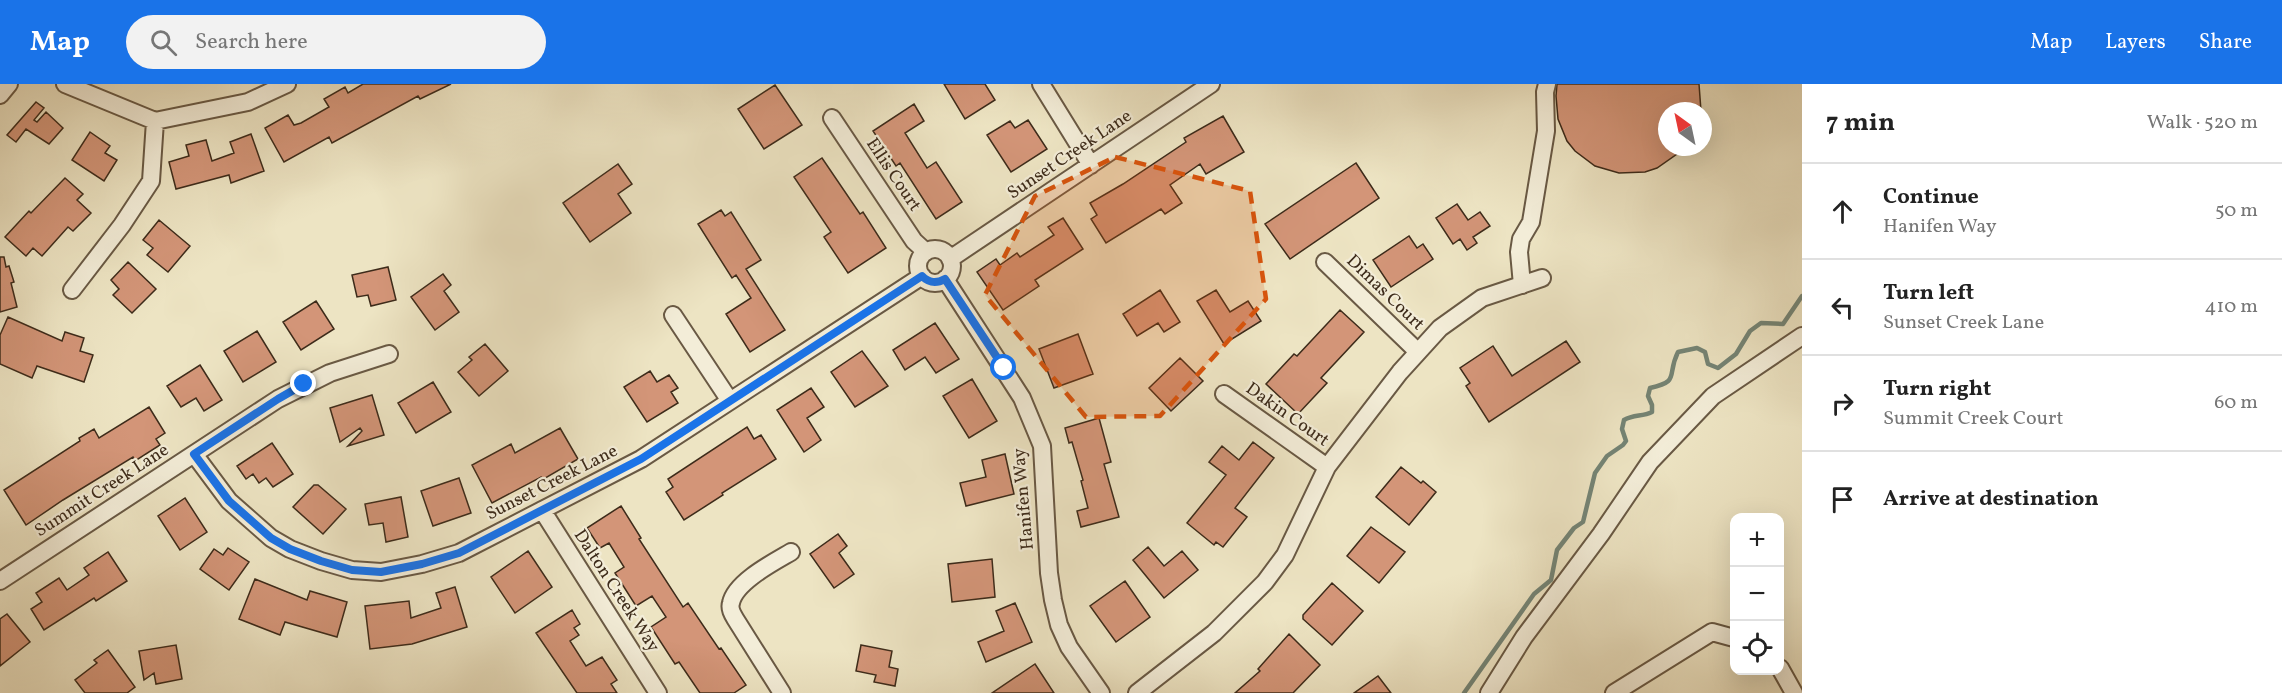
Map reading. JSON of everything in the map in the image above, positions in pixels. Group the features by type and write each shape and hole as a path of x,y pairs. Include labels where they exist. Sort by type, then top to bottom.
{"street":[{"path":"0,94 9,84"},
{"path":"65,84 154,121 248,102 286,84"},
{"path":"1041,84 1091,165"},
{"name":"Sunset Creek Lane","path":"950,259 1211,84"},
{"path":"1522,285 1519,252 1521,239 1531,222 1546,130 1545,92 1547,84"},
{"name":"Ellis Court","path":"832,118 914,241 926,252"},
{"path":"72,290 122,225 151,181 154,121"},
{"path":"938,249 947,254 950,259 951,270 945,279 935,283 929,282 922,276 918,264 926,252 938,249"},
{"name":"Dimas Court","path":"1325,262 1418,352"},
{"name":"Sunset Creek Lane","path":"194,454 229,501 271,538 290,549 352,570 381,572 422,564 459,553 641,459 922,276"},
{"path":"1137,693 1214,633 1265,582 1285,555 1327,467 1366,415 1440,328 1462,310 1482,298 1542,278"},
{"name":"Hanifen Way","path":"945,279 1022,398 1042,446 1049,573 1053,600 1059,625 1069,647 1101,693"},
{"path":"673,315 730,401"},
{"path":"1489,693 1524,637 1650,462 1713,396 1802,336"},
{"name":"Summit Creek Lane","path":"0,581 278,399 330,373 389,354"},
{"name":"Dakin Court","path":"1224,394 1327,467"},
{"name":"Dalton Creek Way","path":"542,510 658,693"},
{"path":"782,693 736,620 731,610 731,601 745,583 791,552"},
{"path":"1614,693 1712,632 1730,637"},
{"path":"1783,675 1794,693"}],"highlighted area":[{"path":"1115,157 1250,191 1266,299 1160,416 1086,417 985,295 1035,196"}],"building":[{"path":"363,84 451,84 420,99 418,96 332,143 329,137 284,162 265,128 288,115 294,125 301,123 329,107 324,99 345,87 348,93"},
{"path":"944,84 985,84 995,100 965,119"},
{"path":"1557,84 1699,84 1700,102 1658,102 1658,156 1674,156 1657,168 1645,172 1619,173 1595,166 1575,151 1567,141 1558,119"},
{"path":"775,85 802,125 764,149 738,109"},
{"path":"36,102 44,108 34,120 37,122 46,112 63,128 49,144 26,129 16,142 7,135"},
{"path":"914,104 924,121 905,133 927,168 936,162 962,202 936,219 900,163 896,166 873,131"},
{"path":"1223,116 1244,152 1206,174 1200,164 1170,185 1182,203 1165,214 1161,209 1106,243 1091,219 1097,215 1090,203 1186,142 1184,138"},
{"path":"1028,120 1047,149 1011,172 987,135 1010,121 1015,128"},
{"path":"90,132 110,146 105,153 117,160 104,181 72,160"},
{"path":"251,134 264,171 231,183 229,175 176,189 169,162 189,156 186,145 206,140 212,161 234,153 230,142"},
{"path":"822,158 860,214 863,212 886,248 848,273 824,237 831,232 794,177"},
{"path":"1356,163 1379,198 1290,259 1265,224"},
{"path":"618,164 632,184 618,194 631,213 590,242 563,203"},
{"path":"65,178 83,194 77,200 91,213 73,231 68,227 42,256 33,248 26,256 5,237"},
{"path":"1457,204 1468,220 1480,212 1490,226 1473,237 1477,243 1467,250 1460,239 1453,244 1436,218"},
{"path":"721,210 725,216 731,212 761,260 746,269 785,330 750,352 726,314 751,298 736,275 732,278 698,224"},
{"path":"1063,218 1083,249 1035,280 1039,286 1003,310 977,272 996,259 1000,265 1017,253 1020,257 1054,235 1048,227"},
{"path":"159,220 190,246 168,272 147,255 153,248 143,240"},
{"path":"1409,236 1417,248 1423,244 1433,259 1391,287 1373,260"},
{"path":"0,257 4,257 6,267 9,266 14,282 11,283 17,307 0,312"},
{"path":"128,262 156,289 132,313 113,295 119,289 111,280"},
{"path":"388,267 396,300 371,306 368,295 357,297 352,275"},
{"path":"443,274 451,285 444,291 459,312 435,330 411,297"},
{"path":"1160,290 1180,322 1164,332 1158,323 1137,336 1123,314"},
{"path":"1216,290 1230,312 1248,301 1261,321 1224,344 1197,301"},
{"path":"316,301 334,329 301,350 283,322"},
{"path":"1340,310 1364,332 1321,378 1327,383 1298,414 1266,384 1294,354 1297,356"},
{"path":"8,317 62,341 65,332 84,338 80,351 93,355 84,382 37,366 32,378 0,364 0,335"},
{"path":"935,323 959,359 936,373 925,357 905,370 893,350"},
{"path":"257,331 276,362 243,382 224,351"},
{"path":"1078,334 1093,374 1054,388 1039,349"},
{"path":"1566,341 1580,362 1489,422 1466,386 1470,383 1460,368 1493,346 1512,376"},
{"path":"485,344 508,371 479,396 458,372 472,360 469,357"},
{"path":"862,351 888,386 855,407 831,372"},
{"path":"1180,358 1203,381 1171,411 1149,388"},
{"path":"200,365 222,400 204,411 196,398 181,407 167,386"},
{"path":"650,371 657,382 669,375 678,388 671,392 678,403 647,422 624,387"},
{"path":"972,379 997,421 969,438 943,396"},
{"path":"433,382 451,412 416,433 398,403"},
{"path":"811,388 824,407 807,418 821,440 804,452 777,410"},
{"path":"372,395 384,435 348,446 362,431 360,428 340,442 330,408"},
{"path":"149,407 165,433 156,439 160,445 135,461 133,457 26,525 4,490 80,441 79,438 94,429 99,438"},
{"path":"1099,418 1111,462 1104,464 1119,517 1081,527 1077,511 1088,508 1081,481 1083,480 1072,442 1069,443 1065,428"},
{"path":"747,427 754,439 761,435 776,459 684,520 666,492 673,487 668,479"},
{"path":"560,428 578,459 542,480 541,477 492,503 472,465 511,444 515,453"},
{"path":"1253,442 1274,458 1235,508 1247,517 1223,547 1216,542 1214,545 1187,523 1226,475 1209,462 1222,446 1239,460"},
{"path":"272,443 293,474 273,487 266,478 259,483 253,474 246,479 237,466"},
{"path":"1005,454 1014,494 966,506 960,483 986,477 982,460"},
{"path":"1401,467 1436,492 1409,525 1376,497"},
{"path":"459,478 471,513 433,526 421,491"},
{"path":"314,485 318,485 346,509 323,534 293,507"},
{"path":"401,497 408,537 386,542 383,523 369,525 365,504"},
{"path":"185,498 207,532 180,550 158,516"},
{"path":"621,506 641,538 639,539 683,607 688,603 746,685 734,693 700,693 679,662 675,664 651,627 666,617 652,596 636,606 615,573 624,567 609,543 600,548 587,528"},
{"path":"1371,527 1405,552 1379,583 1347,556"},
{"path":"838,534 847,546 839,553 854,574 834,588 810,554"},
{"path":"1148,547 1164,566 1182,551 1198,570 1164,598 1133,560"},
{"path":"228,548 249,562 229,590 200,569 214,549 223,555"},
{"path":"528,551 552,587 515,613 491,577"},
{"path":"108,552 127,581 96,601 94,598 44,630 31,609 42,602 36,593 59,578 67,590 89,575 84,568"},
{"path":"992,559 995,597 952,602 948,564"},
{"path":"255,579 307,600 310,591 347,602 337,637 285,622 280,635 239,619"},
{"path":"1125,581 1150,617 1116,642 1090,606"},
{"path":"1332,583 1363,611 1332,645 1303,619 1303,615"},
{"path":"455,587 467,627 412,644 370,649 365,606 409,601 411,618 441,608 436,593"},
{"path":"1015,603 1032,642 986,662 978,642 1004,631 996,611"},
{"path":"572,610 580,624 574,628 579,635 570,641 586,666 602,657 617,680 611,684 617,693 577,693 536,633"},
{"path":"7,614 30,642 0,666 0,619"},
{"path":"1289,634 1320,665 1293,693 1235,693 1260,671 1258,669"},
{"path":"176,645 182,679 156,684 154,673 144,680 139,651"},
{"path":"861,645 892,651 889,667 898,669 895,686 874,682 876,675 856,671"},
{"path":"108,650 135,687 127,693 85,693 75,680 97,663 94,660"},
{"path":"1035,664 1054,693 992,693"},
{"path":"1378,676 1391,693 1354,693"}],"waterway":[{"path":"1464,693 1534,594 1551,580 1557,550 1574,528 1583,522 1595,473 1607,456 1626,441 1622,429 1624,420 1652,412 1648,396 1650,388 1669,380 1678,352 1697,348 1705,352 1708,364 1718,368 1736,354 1750,331 1761,323 1783,324 1802,296"}],"route":[{"path":"304,384 194,454 229,501 271,538 290,549 321,561 352,570 381,572 422,564 459,553 641,459 922,276 929,282 935,283 945,279 1004,368"}]}
